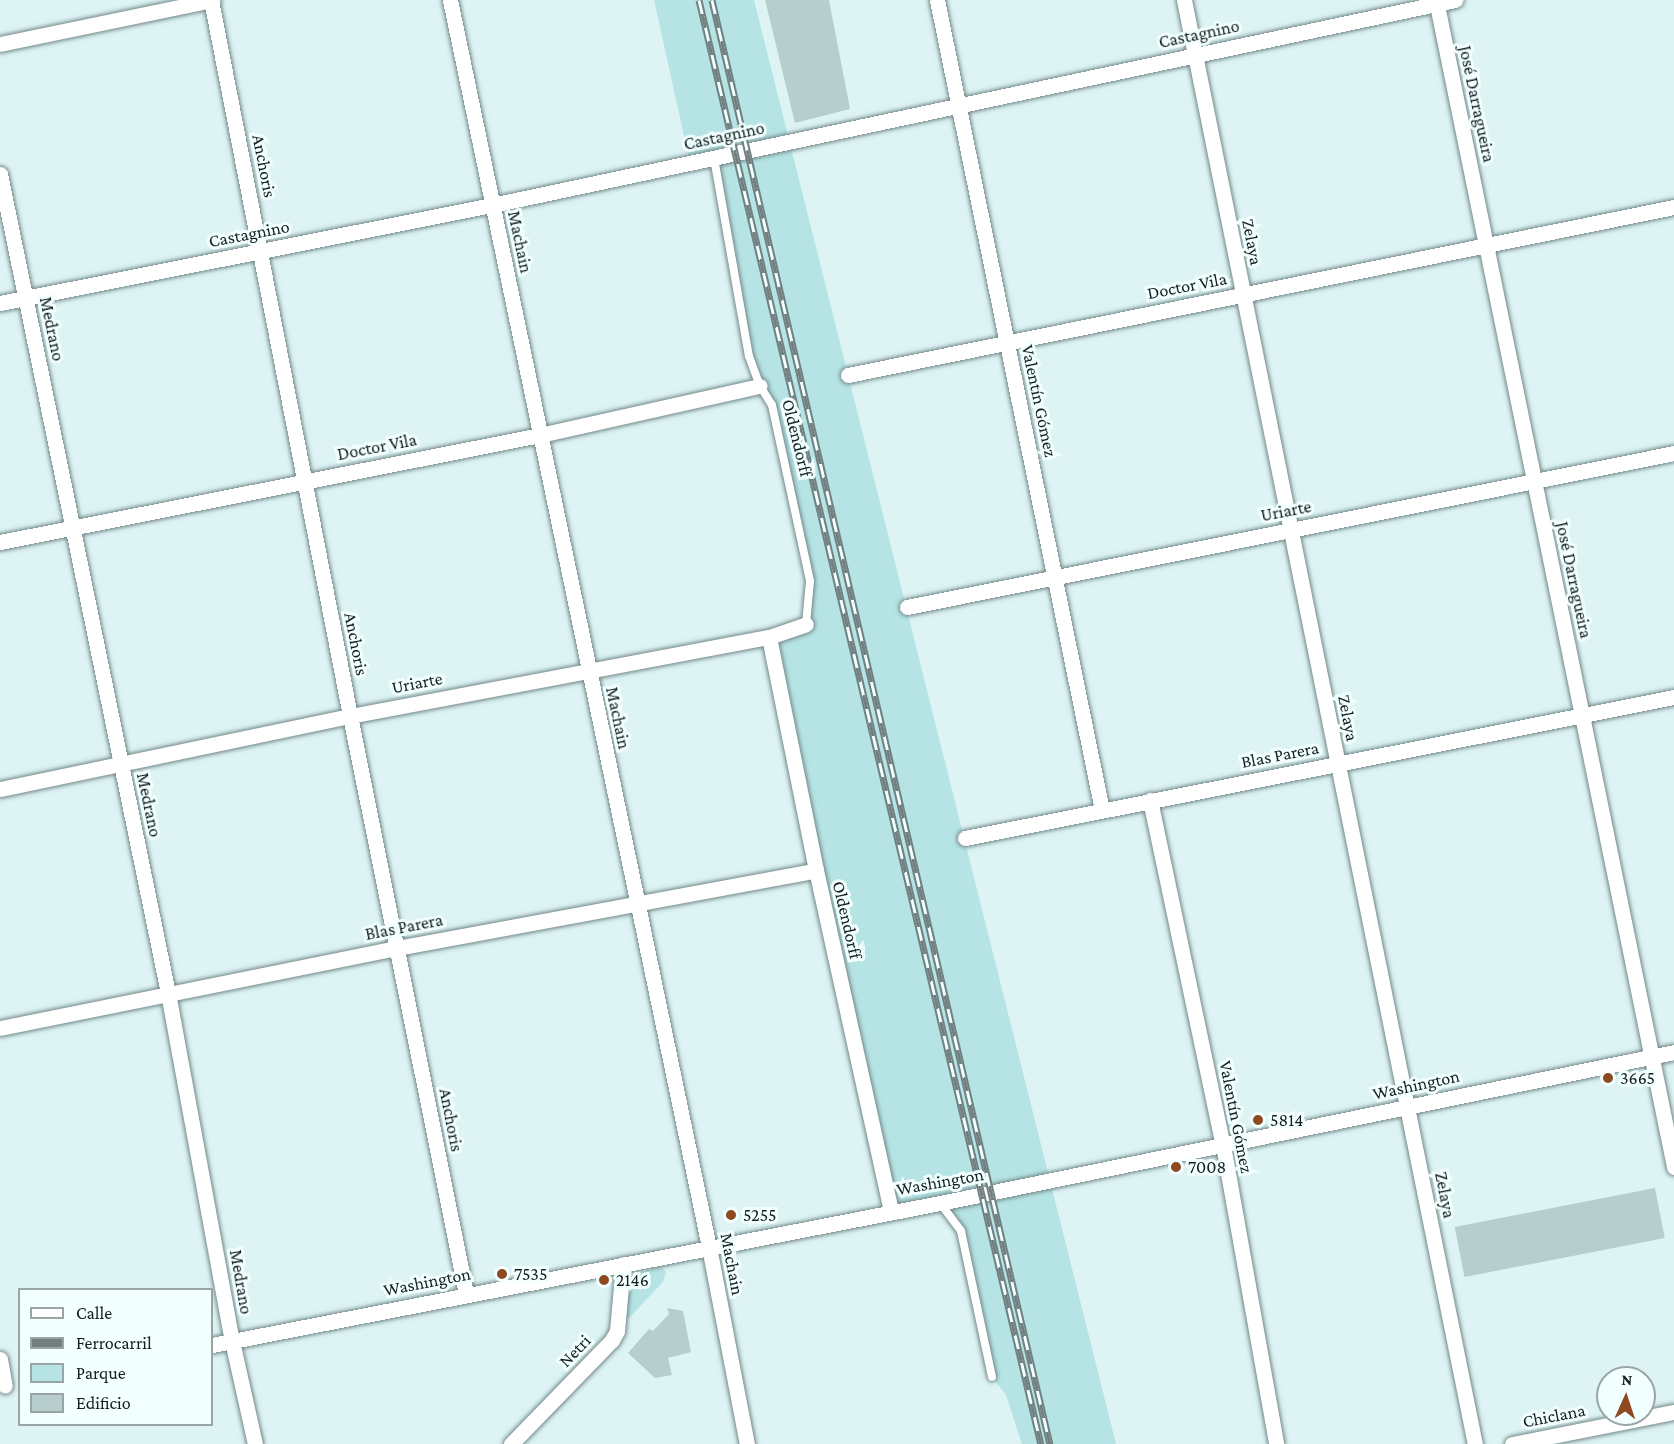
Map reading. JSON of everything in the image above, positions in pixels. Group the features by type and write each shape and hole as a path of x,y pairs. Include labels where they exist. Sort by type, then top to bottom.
{"street":[{"path":"0,44 212,0"},
{"name":"Anchoris","path":"212,0 350,716 466,1294"},
{"name":"Machain","path":"450,0 709,1246 747,1444"},
{"name":"Valentín Gómez","path":"937,0 1102,810"},
{"name":"Zelaya","path":"1184,0 1475,1444"},
{"name":"Castagnino","path":"0,303 492,206 958,104 1436,2 1455,0"},
{"name":"José Darragueira","path":"1436,2 1674,1167"},
{"name":"Medrano","path":"0,174 168,993 232,1341 255,1444"},
{"name":"Doctor Vila","path":"848,375 1674,207"},
{"name":"Doctor Vila","path":"0,542 540,435 760,386"},
{"name":"Uriarte","path":"906,607 1674,453"},
{"name":"Uriarte","path":"0,789 350,716 769,637 806,624"},
{"name":"Oldendorff","path":"769,637 816,870 891,1210"},
{"name":"Blas Parera","path":"965,838 1674,697"},
{"name":"Valentín Gómez","path":"1150,800 1223,1144 1276,1444"},
{"name":"Blas Parera","path":"0,1028 397,948 816,870"},
{"name":"Washington","path":"213,1345 891,1210 940,1203 1674,1052"},
{"name":"Netri","path":"511,1444 612,1340 617,1331 623,1264"},
{"path":"0,1359 8,1386"},
{"name":"Chiclana","path":"1512,1444 1674,1412"}],"lane":[{"name":"Oldendorff","path":"714,158 749,356 760,386 772,405 810,581 806,624"},
{"path":"940,1203 961,1231 992,1377"}],"green space":[{"path":"654,0 754,0 1116,1444 1022,1444 1006,1395 992,1377 961,1231 940,1203 891,1210 769,637 806,624 810,581 772,405 749,356 714,158 690,163"},
{"path":"661,1266 666,1272 663,1282 629,1318 626,1317 629,1276"}],"building":[{"path":"765,0 829,0 850,109 795,123"},
{"path":"1655,1188 1665,1238 1464,1277 1455,1227"},
{"path":"667,1308 683,1311 691,1352 668,1358 672,1375 655,1378 628,1353 649,1329 653,1331 669,1314"}],"railway":[{"path":"699,0 1041,1444"},
{"path":"712,0 1050,1444"}],"place":[{"name":"3665","path":"1608,1078"},
{"name":"5814","path":"1258,1120"},
{"name":"7008","path":"1176,1167"},
{"name":"5255","path":"731,1215"},
{"name":"7535","path":"502,1274"},
{"name":"2146","path":"604,1280"}]}
